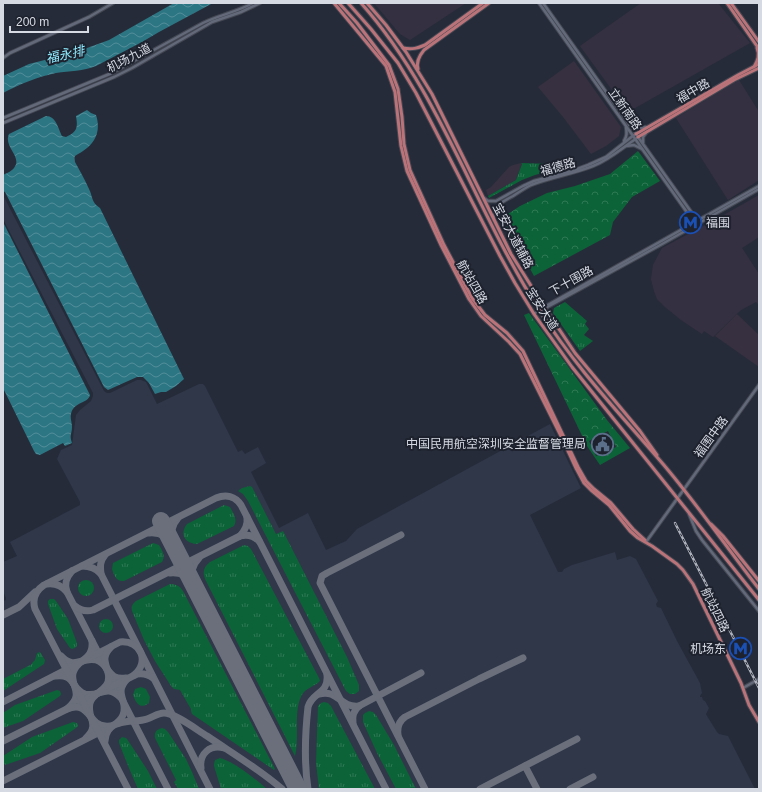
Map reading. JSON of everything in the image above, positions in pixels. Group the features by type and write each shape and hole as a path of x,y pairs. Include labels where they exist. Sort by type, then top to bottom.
{"main road":[{"name":"航站四路","path":"334,3 386,66 395,92 401,146 407,171 441,245 469,299 481,316 520,354 584,483 614,511 630,531 677,564 693,584 759,722"},
{"name":"航站四路","path":"339,3 357,23 389,65 398,89 404,144 410,170 444,245 472,298 485,315 507,333 523,352 586,481 611,503 646,542"},
{"name":"宝安大道","path":"348,3 398,63 416,93 500,256 534,314 572,367 759,600"},
{"name":"宝安大道","path":"360,3 389,38 421,86 515,269 539,310 571,356 684,490 759,589"},
{"name":"宝安大道辅路","path":"367,3 403,48 435,100 511,254 544,308 575,353 640,431 663,465"},
{"path":"403,48 416,49 425,44 483,3"},
{"path":"418,71 418,59 424,50 489,3"},
{"path":"727,3 759,49"},
{"path":"732,3 759,42"},
{"path":"755,42 759,55 757,68"},
{"name":"福中路","path":"636,136 647,132 757,68 759,64"},
{"name":"福中路","path":"636,136 650,125 738,75 757,68"},
{"path":"503,246 521,270"},
{"path":"704,516 723,536 759,581"}],"street":[{"path":"3,58 10,53 89,16 112,3"},
{"name":"机场九道","path":"3,118 112,73 203,23 218,16 240,10 253,3"},
{"name":"机场九道","path":"3,123 114,77 212,22 241,12 260,3"},
{"name":"立新南路","path":"539,3 644,146 697,223"},
{"name":"立新南路","path":"543,3 625,121"},
{"path":"625,121 635,127 640,128 645,128 650,125"},
{"path":"622,146 627,132 625,121"},
{"path":"644,146 643,137 647,132"},
{"name":"立新南路","path":"636,136 644,151 697,223"},
{"name":"福德路","path":"502,200 532,185 570,174 602,162 636,136"},
{"path":"622,146 634,145 644,151"},
{"name":"下十围路","path":"697,223 759,186"},
{"name":"下十围路","path":"534,314 759,189"},
{"path":"482,196 492,202 502,200"},
{"path":"495,222 495,209 502,200"},
{"name":"福围中路","path":"646,542 759,385"},
{"path":"686,510 702,540 759,611"},
{"path":"743,688 759,679"}],"shaded area":[{"path":"374,3 466,3 410,40 400,34"},
{"path":"641,3 718,3 750,43 628,112 580,46"},
{"path":"574,61 621,127 619,136 606,146 591,154 538,87"},
{"path":"739,80 759,112 759,180 728,200 676,118"},
{"path":"522,164 516,180 488,196 486,190 491,187 509,167"},
{"path":"3,195 104,391 110,393 137,380 141,380 146,382 157,404 199,384 203,384 238,452 242,450 245,454 258,447 266,463 251,472 279,528 308,513 326,550 346,541 357,529 550,424 581,488 530,515 558,572 562,572 564,569 572,565 615,552 617,560 630,556 636,559 658,601 656,604 657,607 661,608 700,683 702,693 700,697 702,697 709,708 706,714 707,716 719,734 728,736 755,789 3,789 3,601 6,600 6,598 3,591 3,562 17,556 10,542 80,505 80,502 57,459 61,450 72,445 76,415 91,401 93,393 3,219"},
{"path":"759,195 759,237 742,248 759,274 759,305 756,302 741,310 713,337 704,331 702,334 681,320 657,299 651,279 653,265 662,248"},
{"path":"737,314 759,335 759,367 715,336"}],"green space":[{"path":"638,151 660,181 632,197 613,222 610,235 534,276 502,218 520,206 547,193 575,186 610,174"},
{"path":"521,163 553,164 550,171 522,180 489,198 488,196 516,180 522,164"},
{"path":"565,302 587,321 585,324 589,329 584,335 593,341 580,351 553,313 554,308"},
{"path":"529,313 607,420 630,448 600,465 587,446 524,315","holes":["608,431 616,447 596,456 589,441"]},
{"path":"252,487 276,534 283,531 347,657 359,685 359,691 355,694 350,694 346,691 248,501 243,494 238,491 242,488"},
{"path":"224,505 230,507 234,514 234,526 197,544 193,544 184,538 183,535 187,524"},
{"path":"153,543 159,545 164,555 162,562 124,581 117,579 112,569 113,563"},
{"path":"244,545 251,549 320,681 306,690 300,698 297,714 297,741 295,756 204,575 204,570 210,562"},
{"path":"83,580 89,580 94,585 92,594 89,596 83,596 78,591 78,585"},
{"path":"170,584 178,586 183,591 275,769 274,770 192,714 191,709 180,690 174,689 171,686 155,661 144,640 132,611 132,607 136,601"},
{"path":"50,599 54,599 56,601 68,619 77,643 75,648 70,648 57,629 48,604"},
{"path":"106,619 111,621 113,626 111,631 106,633 101,631 99,626 101,621"},
{"path":"40,652 45,660 44,664 3,691 3,679 32,664 37,653"},
{"path":"141,687 146,689 150,697 149,703 143,706 137,703 133,695 135,689"},
{"path":"57,690 60,691 60,696 23,721 3,728 3,713 15,705"},
{"path":"324,702 331,706 375,789 319,789 316,763 318,706"},
{"path":"369,711 376,715 394,745 416,789 396,789 363,722 363,715"},
{"path":"73,722 77,723 78,726 76,728 40,753 5,765 3,756 32,737"},
{"path":"162,728 168,732 186,759 199,789 178,789 174,782 176,780 155,738 156,731"},
{"path":"122,737 127,739 148,771 157,789 138,789 119,743 119,740"},
{"path":"220,758 238,767 267,789 221,789 214,766 215,760"}],"water":[{"path":"174,3 213,3 96,66 42,77 3,93 3,76 29,64 76,52 109,40"},
{"path":"87,110 96,115 98,131 91,144 75,156 75,162 94,201 100,208 184,379 166,392 155,394 149,383 143,377 137,377 108,390 104,387 5,192 3,191 3,175 12,170 16,164 15,156 10,148 8,139 9,134 46,116 54,120 62,136 66,137 76,129 76,116"},
{"path":"3,222 90,395 87,400 75,407 71,414 72,443 65,446 63,443 40,455 36,454 34,451 3,388"}],"taxiway":[{"path":"128,789 35,609 35,596 38,590 44,585 216,498 223,496 233,498 241,505 386,789"},
{"path":"240,536 246,527 247,517"},
{"path":"173,543 172,530 178,518"},
{"path":"149,533 163,535 174,546"},
{"path":"401,535 327,573 322,576 320,583 425,789"},
{"path":"75,606 84,611 93,610 240,536 250,536 259,541"},
{"path":"105,555 102,559 100,568 101,574 210,789"},
{"path":"193,583 192,569 199,558"},
{"path":"82,566 87,566 97,570 101,574"},
{"path":"67,592 66,581 72,571"},
{"path":"170,573 184,575 194,585"},
{"path":"47,584 58,585 67,592 168,789"},
{"path":"3,615 19,607 35,592"},
{"path":"68,708 76,698 73,673 78,664 88,656 92,648 92,641"},
{"path":"3,702 120,642 133,644 141,653 142,664 134,675"},
{"path":"86,738 90,733 93,724 89,708 91,700 104,688 108,682 109,677 105,656 111,647"},
{"path":"61,656 66,660 75,663 91,659 96,660 101,662 115,677 126,678"},
{"path":"398,735 399,724 405,717 523,658"},
{"path":"353,723 354,713 359,706 421,673"},
{"path":"80,702 137,674 145,674 153,678"},
{"path":"308,789 305,748 308,707 313,698 323,690 327,681 327,675"},
{"path":"55,676 70,679 77,689 85,694 90,695 111,691 120,697"},
{"path":"105,741 106,735 110,728 118,722 123,715 124,706 121,689 127,679"},
{"path":"319,694 331,694 347,704 359,706"},
{"path":"3,741 71,707"},
{"path":"67,709 75,707 85,710 99,725 107,726 123,722 144,720 162,713 169,714 186,722 236,755 282,789"},
{"path":"3,781 102,731"},
{"path":"480,789 577,739"},
{"path":"201,768 202,758 206,751 214,747 224,748"},
{"path":"525,766 537,789"},
{"path":"570,789 593,777"}],"runway":[{"path":"161,521 298,789"}],"railway":[{"path":"675,523 759,688"}],"place":[{"name":"福围","path":"690,223"},
{"name":"中国民用航空深圳安全监督管理局","path":"602,444"},
{"name":"机场东","path":"741,649"}],"water label":[{"name":"福永排","path":"65,54"}]}
